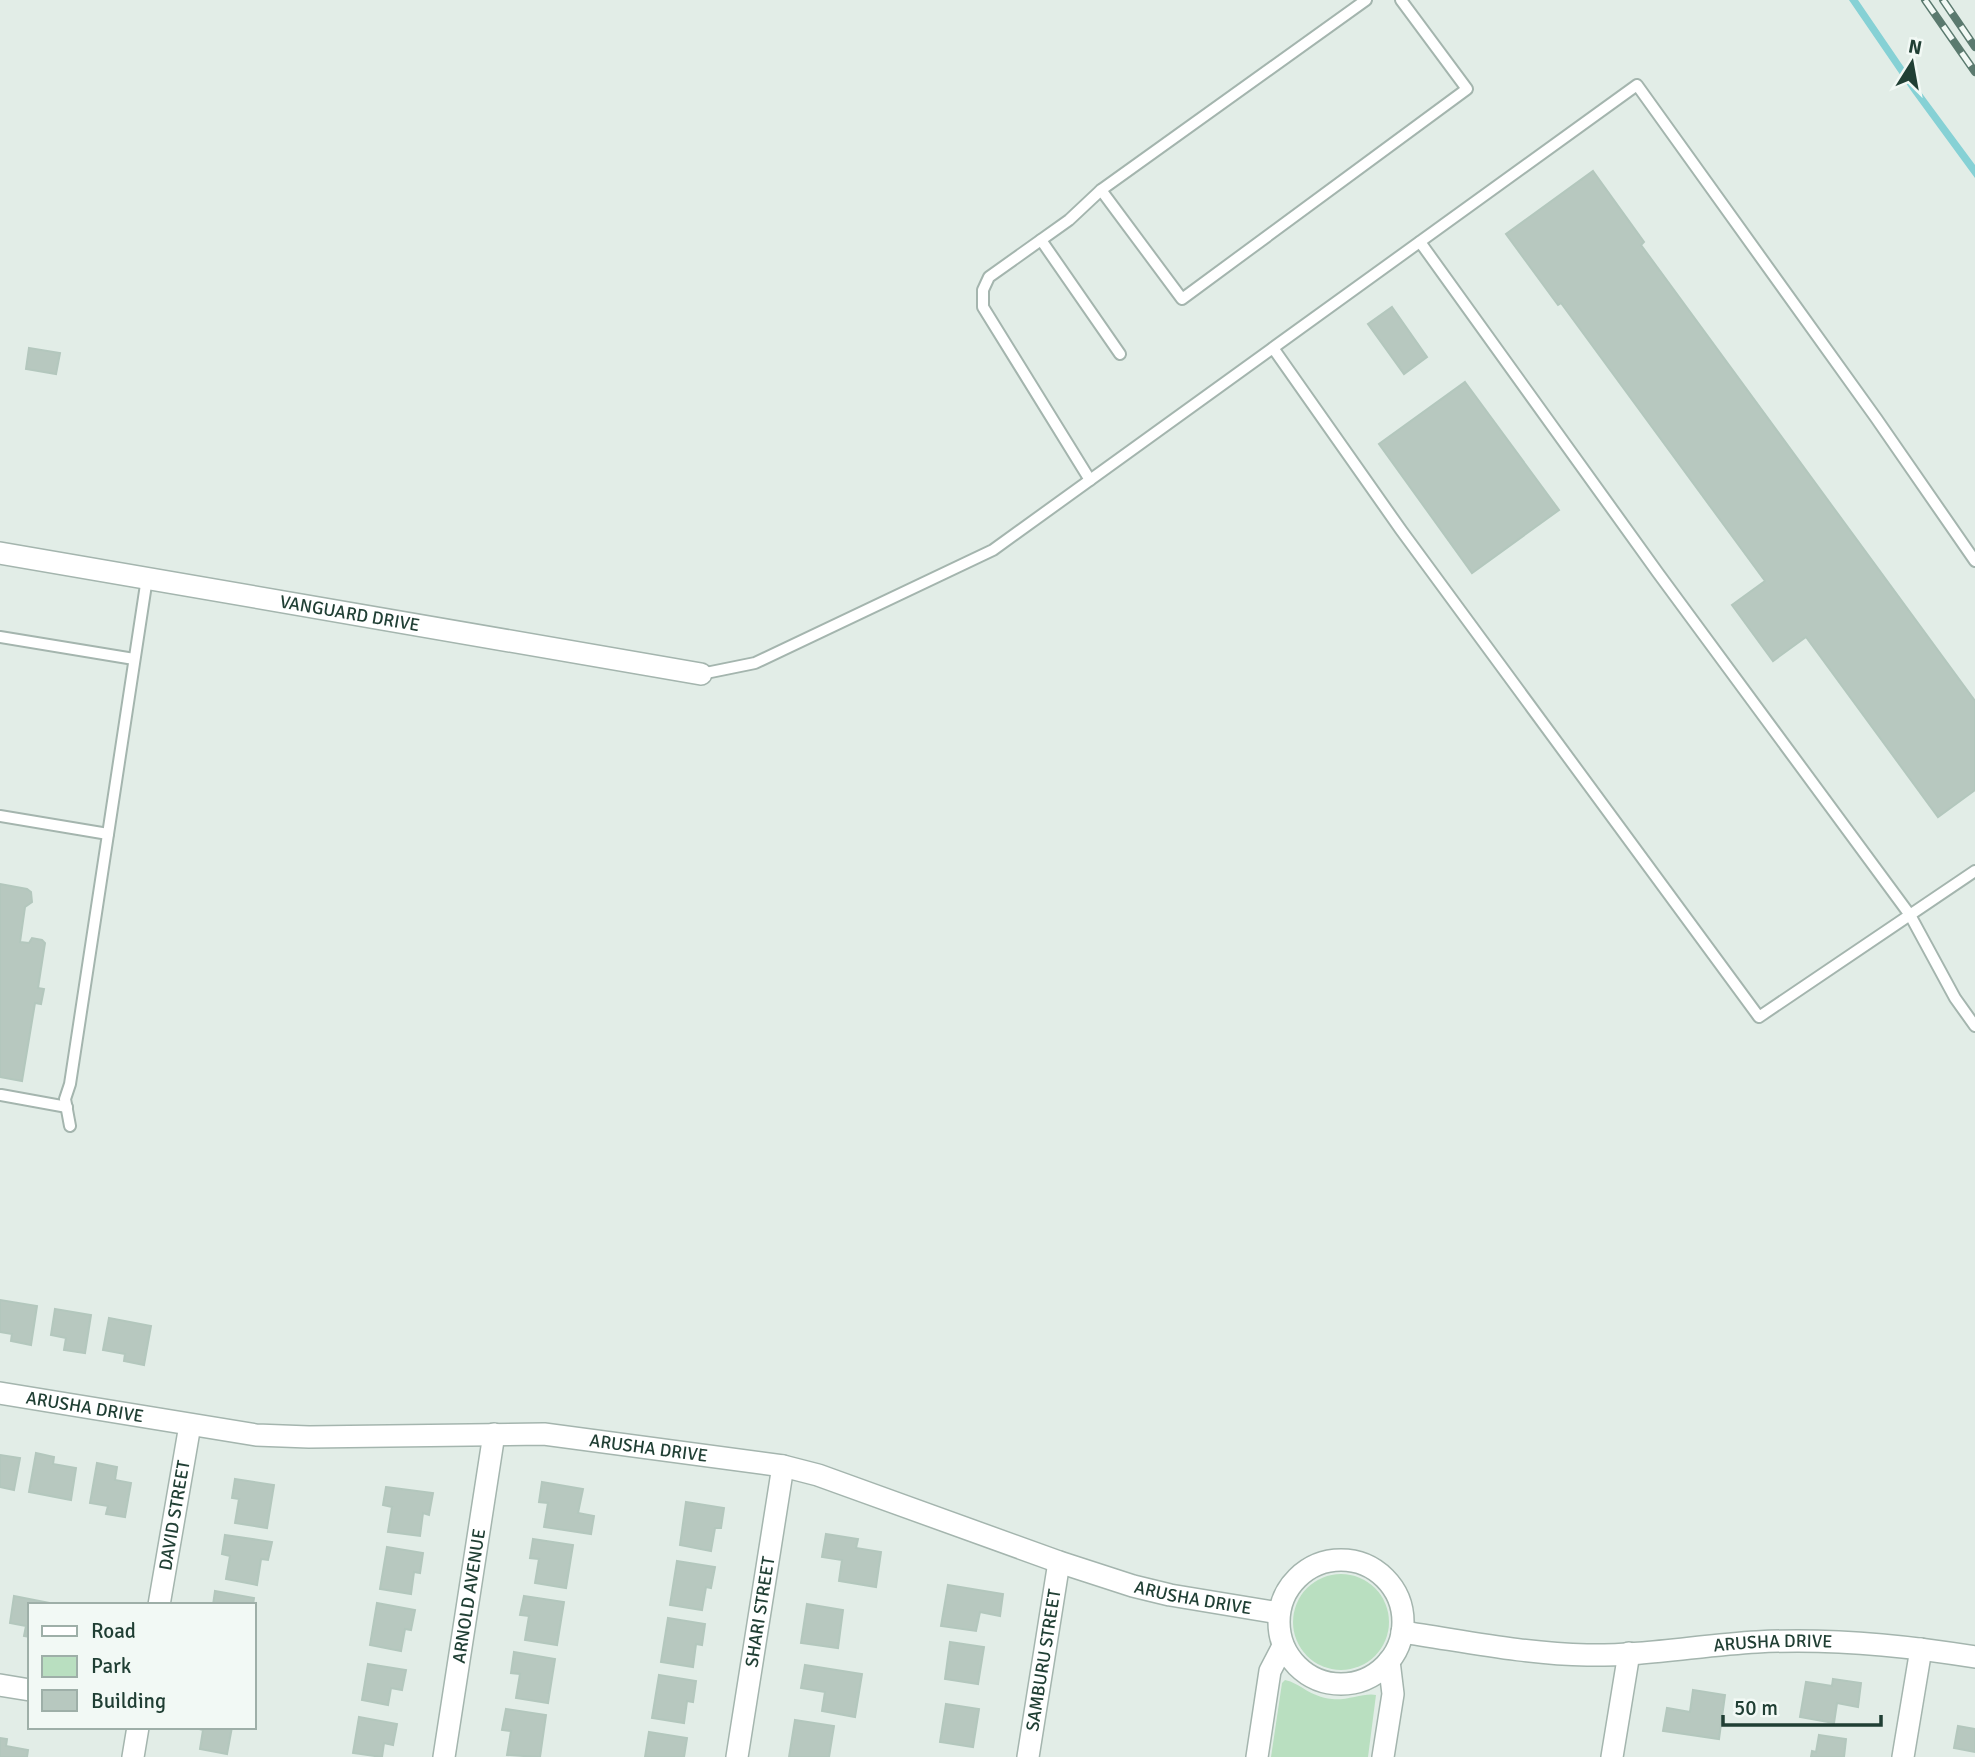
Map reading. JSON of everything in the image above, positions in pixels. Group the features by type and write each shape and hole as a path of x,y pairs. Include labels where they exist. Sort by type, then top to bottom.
{"street":[{"name":"VANGUARD DRIVE","path":"0,553 702,674"},
{"name":"ARUSHA DRIVE","path":"0,1393 239,1433 291,1437 494,1434 556,1436 783,1466 818,1475 1059,1562 1151,1591 1279,1613"},
{"name":"DAVID STREET","path":"159,1603 190,1425"},
{"name":"ARNOLD AVENUE","path":"444,1757 494,1434"},
{"name":"SHARI STREET","path":"737,1757 783,1466"},
{"path":"1324,1561 1355,1561 1383,1575 1396,1591 1403,1611 1402,1632 1395,1652 1377,1673 1362,1681 1336,1684 1319,1680 1292,1661 1280,1635 1279,1613 1285,1593 1297,1576 1324,1561"},
{"name":"SAMBURU STREET","path":"1028,1757 1059,1562"},
{"name":"ARUSHA DRIVE","path":"1402,1632 1546,1653 1588,1655 1788,1641 1921,1649 1975,1657"},
{"path":"1256,1757 1270,1671 1283,1646"},
{"path":"1903,1757 1921,1649"},
{"path":"1612,1757 1629,1653"},
{"path":"1383,1757 1393,1694 1389,1661"},
{"path":"0,1685 28,1690"},
{"path":"133,1757 138,1729"}],"lane":[{"path":"1090,480 983,307 983,289 989,277 1069,220 1101,190 1366,0"},
{"path":"1101,190 1182,299 1467,89 1401,0"},
{"path":"702,674 755,663 993,550 1637,86 1975,561"},
{"path":"1041,240 1120,354"},
{"path":"1420,242 1666,584 1910,915 1955,998 1975,1026"},
{"path":"1273,348 1401,530 1759,1017 1975,871"},
{"path":"70,1126 65,1099 70,1084 148,578"},
{"path":"0,637 134,659"},
{"path":"0,816 108,834"},
{"path":"1,1095 67,1107"}],"green space":[{"path":"1341,1574 1359,1578 1375,1588 1385,1604 1389,1622 1385,1640 1375,1656 1359,1666 1341,1670 1323,1666 1307,1656 1297,1640 1293,1622 1297,1604 1307,1588 1323,1578"},
{"path":"1285,1680 1324,1698 1376,1695 1368,1757 1271,1757 1282,1683"}],"water":[{"path":"1849,0 1858,0 1975,165 1975,178 1912,92"}],"building":[{"path":"1593,171 1644,242 1641,245 1975,701 1975,790 1938,817 1806,637 1773,661 1732,605 1765,581 1561,303 1558,305 1506,234"},
{"path":"1392,307 1427,357 1404,374 1368,324"},
{"path":"29,348 60,353 56,374 26,369"},
{"path":"1465,382 1559,510 1472,573 1379,444"},
{"path":"0,884 31,892 32,902 25,907 20,942 29,943 32,938 45,943 38,988 44,989 41,1004 35,1003 22,1081 0,1077"},
{"path":"0,1300 37,1306 31,1345 11,1341 12,1334 0,1332"},
{"path":"55,1309 91,1315 85,1353 64,1350 66,1338 51,1335"},
{"path":"109,1318 151,1326 144,1365 124,1361 125,1354 103,1350"},
{"path":"36,1453 54,1457 53,1464 76,1468 71,1500 29,1492"},
{"path":"0,1455 20,1458 14,1490 0,1487"},
{"path":"97,1463 117,1467 115,1480 131,1483 125,1517 106,1514 108,1506 90,1503"},
{"path":"235,1479 274,1485 267,1528 235,1523 239,1499 232,1498"},
{"path":"542,1482 583,1489 578,1513 594,1516 591,1534 544,1527 548,1503 539,1502"},
{"path":"386,1487 433,1493 429,1515 423,1513 420,1536 388,1532 392,1507 383,1505"},
{"path":"686,1502 724,1508 721,1528 715,1528 711,1551 680,1545"},
{"path":"826,1534 858,1539 856,1548 881,1552 876,1587 839,1581 842,1560 822,1557"},
{"path":"225,1535 272,1542 268,1560 261,1559 257,1585 226,1579 230,1556 222,1554"},
{"path":"533,1539 573,1545 566,1588 535,1583 539,1559 530,1558"},
{"path":"387,1547 423,1553 420,1573 414,1572 411,1594 380,1589"},
{"path":"677,1561 715,1567 711,1588 706,1587 702,1610 670,1605"},
{"path":"948,1585 1003,1594 1000,1616 980,1612 976,1631 941,1626"},
{"path":"215,1591 254,1598 253,1603 213,1603"},
{"path":"14,1596 50,1603 28,1603 28,1637 24,1636 26,1626 10,1623"},
{"path":"524,1596 564,1602 557,1645 525,1640 529,1616 520,1615"},
{"path":"377,1603 415,1610 411,1630 405,1629 401,1651 370,1645"},
{"path":"807,1604 843,1610 838,1648 801,1643"},
{"path":"668,1618 705,1624 702,1645 696,1644 693,1667 661,1662"},
{"path":"950,1642 984,1647 978,1684 945,1679"},
{"path":"514,1652 555,1659 548,1703 516,1698 520,1674 511,1673"},
{"path":"368,1664 406,1670 402,1690 391,1688 388,1705 362,1700"},
{"path":"805,1665 862,1674 855,1717 822,1711 825,1692 801,1688"},
{"path":"659,1675 696,1681 693,1702 687,1701 684,1723 652,1718"},
{"path":"1833,1679 1861,1683 1858,1707 1837,1703 1834,1723 1800,1717 1806,1682 1832,1686"},
{"path":"1693,1690 1725,1695 1719,1739 1663,1731 1667,1708 1690,1712"},
{"path":"946,1704 979,1709 973,1747 940,1742"},
{"path":"506,1709 546,1715 540,1757 507,1755 511,1731 502,1730"},
{"path":"359,1717 397,1724 393,1745 384,1743 382,1757 353,1753"},
{"path":"795,1720 834,1726 829,1757 789,1757"},
{"path":"1958,1726 1975,1729 1975,1752 1954,1748"},
{"path":"199,1729 232,1729 227,1754 200,1749 203,1730"},
{"path":"649,1732 687,1738 684,1757 645,1757"},
{"path":"1819,1735 1846,1739 1844,1757 1811,1757 1812,1751 1816,1752"},
{"path":"0,1738 7,1739 6,1746 28,1750 27,1757 0,1757"}],"railway":[{"path":"1925,0 1975,72"},
{"path":"1943,0 1975,47"}]}
